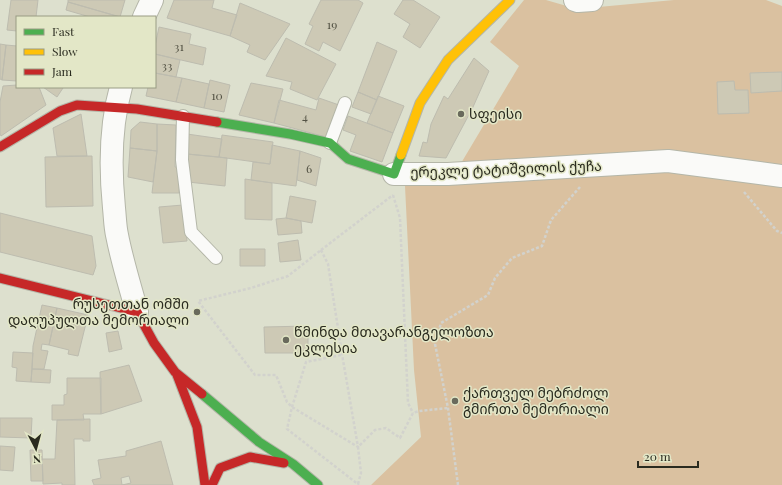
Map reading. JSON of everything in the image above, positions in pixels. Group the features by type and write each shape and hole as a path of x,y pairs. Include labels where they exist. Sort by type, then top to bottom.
{"street":[{"path":"144,16 152,0"},
{"name":"ერეკლე ტატიშვილის ქუჩა","path":"510,0 448,60 420,103 394,174 448,174 668,161 782,176"},
{"path":"575,0 592,0"},
{"path":"121,88 116,108 113,133 111,171 116,233 137,312 154,343 175,372 197,427 205,485"},
{"path":"0,147 60,111 77,105 137,109 290,134 330,143 348,159 394,174"},
{"path":"0,278 137,312"},
{"path":"175,372 259,442 293,464 318,485"},
{"path":"212,485 220,468 250,457 293,464"}],"lane":[{"path":"330,143 345,103"},
{"path":"183,116 182,160 191,232 216,258"}],"path":[{"path":"458,485 448,408 435,344 441,323 488,295 495,278 512,258 542,246 550,220 599,166"},
{"path":"723,168 776,231 782,234"},
{"path":"358,447 292,407 287,402 276,375 254,375 198,301 251,288 288,276 393,195 400,218 408,403 413,412"},
{"path":"321,250 328,264 358,447 361,473 359,484 287,429 306,362 342,354"},
{"path":"413,412 448,408"},
{"path":"358,447 375,430 386,428 400,438 413,412"}],"shaded area":[{"path":"524,0 546,0 577,9 674,0 766,0 782,6 782,485 371,485 421,437 414,370 405,186 451,180 519,66 490,42"}],"building":[{"path":"11,0 38,0 36,16 16,16 16,31 7,30"},
{"path":"68,0 125,0 120,16 68,2"},
{"path":"174,0 214,0 212,8 237,15 230,36 167,18"},
{"path":"321,0 358,0 363,3 340,51 323,42 319,51 305,44 313,26 309,24"},
{"path":"403,0 413,0 440,17 420,48 403,37 410,24 394,14"},
{"path":"68,2 117,16 87,16 66,10"},
{"path":"240,3 290,24 265,60 247,52 250,45 230,36"},
{"path":"159,27 191,34 189,44 206,48 203,65 156,54 156,41"},
{"path":"286,38 336,64 317,100 290,89 292,82 266,76"},
{"path":"377,42 397,51 377,100 358,92"},
{"path":"0,44 6,45 2,80 0,79"},
{"path":"6,45 16,46 16,81 2,80"},
{"path":"156,54 180,60 176,77 156,73"},
{"path":"474,58 489,71 473,107 446,158 419,156 423,142 427,143 431,124 444,96 448,99"},
{"path":"782,72 782,91 751,93 750,73"},
{"path":"156,73 182,78 176,102 146,96 148,88 156,88"},
{"path":"182,78 209,84 204,108 176,102"},
{"path":"210,80 230,85 224,112 204,108"},
{"path":"734,81 735,90 748,90 749,113 718,114 717,82"},
{"path":"251,83 283,89 274,123 239,115"},
{"path":"16,85 16,88 39,88 46,105 1,136 0,102 3,86"},
{"path":"44,88 63,88 57,97"},
{"path":"358,92 377,100 371,114 352,107"},
{"path":"378,96 404,106 393,133 367,123"},
{"path":"319,98 339,105 326,137 274,123 279,100 316,110"},
{"path":"81,114 87,156 57,156 53,128"},
{"path":"348,116 393,133 382,162 350,151 356,135 343,130"},
{"path":"140,122 157,124 157,151 130,148 131,130"},
{"path":"157,124 176,125 175,167 180,167 179,193 152,193 157,151"},
{"path":"187,134 222,139 219,157 187,154"},
{"path":"222,135 273,142 270,164 219,157"},
{"path":"272,145 300,151 296,186 251,180 253,162 270,164"},
{"path":"130,148 157,151 153,182 128,177"},
{"path":"300,151 321,158 316,186 297,180"},
{"path":"187,154 227,158 225,186 188,182"},
{"path":"92,156 93,206 46,207 45,157"},
{"path":"245,179 272,183 272,220 245,219"},
{"path":"290,196 316,201 312,223 286,218"},
{"path":"183,205 187,241 163,243 159,207"},
{"path":"0,213 92,236 96,266 93,275 0,252"},
{"path":"286,218 301,221 302,233 278,235 276,219"},
{"path":"298,240 301,260 280,262 278,243"},
{"path":"240,249 265,249 265,266 240,266"},
{"path":"42,305 57,308 49,345 42,344 41,350 48,351 44,369 32,369 33,346"},
{"path":"57,308 88,315 78,356 68,354 69,350 49,345"},
{"name":"წმინდა მთავარანგელოზთა ეკლესია","path":"308,326 308,353 265,353 264,327"},
{"path":"118,331 122,349 109,352 106,333"},
{"path":"13,352 33,353 31,382 16,381 17,368 12,367"},
{"path":"129,365 142,401 101,414 100,372"},
{"path":"32,369 51,370 50,383 31,382"},
{"path":"67,378 101,378 101,414 83,414 84,420 52,420 52,405 64,405 64,395 67,394"},
{"path":"0,418 32,418 31,438 0,437"},
{"path":"90,419 90,441 74,439 75,485 62,485 62,483 43,484 42,459 55,459 57,420"},
{"path":"161,441 173,485 122,485 94,485 92,480 101,478 98,460 126,456 126,451","holes":["129,476 131,483 122,485 121,478"]},
{"path":"0,446 15,447 13,471 0,470"},
{"path":"30,450 42,450 43,481 31,481"}],"traffic: fast":[{"path":"217,122 290,134 330,143 348,159 394,174 401,155"},
{"path":"202,394 259,442 293,464 318,485"}],"traffic: slow":[{"path":"401,155 420,103 448,60 510,0"}],"traffic: jam":[{"path":"0,147 60,111 77,105 137,109 217,122"},
{"path":"0,278 137,312 154,343 175,372 202,394"},
{"path":"177,375 197,427 205,485"},
{"path":"212,485 220,468 250,457 284,463"}],"place":[{"name":"სფეისი","path":"461,114"},
{"name":"რუსეთთან ომში დაღუპულთა მემორიალი","path":"197,312"},
{"name":"წმინდა მთავარანგელოზთა ეკლესია","path":"286,340"},
{"name":"ქართველ მებრძოლ გმირთა მემორიალი","path":"455,401"}]}
